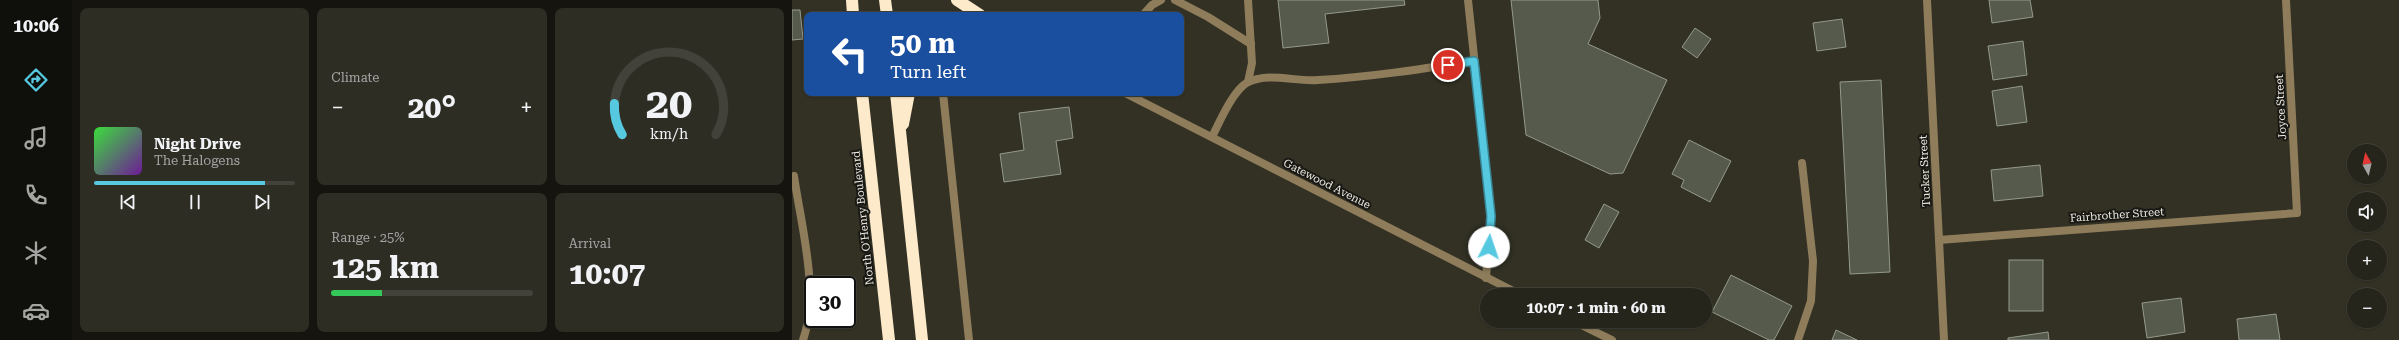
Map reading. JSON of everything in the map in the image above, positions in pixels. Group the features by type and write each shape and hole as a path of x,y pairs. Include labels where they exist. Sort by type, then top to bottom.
{"highway":[{"path":"852,0 853,12"},
{"path":"885,0 887,12"},
{"path":"957,0 975,12"},
{"name":"North O'Henry Boulevard","path":"862,96 889,340"},
{"path":"896,96 922,340"},
{"path":"901,137 908,96"}],"street":[{"path":"1146,12 1152,5 1161,0"},
{"path":"1175,0 1208,17 1251,44"},
{"path":"1248,0 1252,63 1248,82"},
{"path":"1468,0 1491,216 1486,278"},
{"name":"Tucker Street","path":"1928,0 1944,340"},
{"name":"Joyce Street","path":"2286,0 2298,213"},
{"path":"1212,137 1230,104 1240,89 1248,82 1273,78 1316,81 1409,71 1474,61"},
{"path":"943,96 969,340"},
{"name":"Gatewood Avenue","path":"1130,96 1506,288"},
{"path":"1798,340 1811,301 1813,261 1802,163"},
{"path":"794,176 809,276 811,304 810,318 803,340"},
{"name":"Fairbrother Street","path":"1939,240 2298,213"},
{"path":"1587,328 1612,340"}],"building":[{"path":"1278,0 1404,0 1405,5 1325,14 1329,43 1283,48"},
{"path":"1511,0 1598,0 1600,18 1588,44 1667,80 1623,173 1610,174 1526,135"},
{"path":"1989,0 2030,0 2033,17 1992,23"},
{"path":"792,10 800,10 803,39 792,40"},
{"path":"1842,19 1846,47 1817,51 1813,23"},
{"path":"1695,28 1711,39 1697,58 1682,47"},
{"path":"2023,41 2027,75 1993,80 1988,46"},
{"path":"1881,80 1890,272 1850,274 1840,82"},
{"path":"2022,86 2027,122 1997,126 1992,91"},
{"path":"1069,107 1073,138 1056,141 1061,174 1004,182 1000,154 1024,150 1019,113"},
{"path":"1689,140 1731,161 1710,202 1681,187 1684,180 1672,174"},
{"path":"2040,165 2043,196 1994,201 1991,170"},
{"path":"1604,204 1619,212 1599,248 1585,240"},
{"path":"2009,260 2043,260 2043,311 2009,311"},
{"path":"1731,275 1792,306 1774,340 1769,340 1712,312"},
{"path":"2181,298 2185,332 2147,338 2142,303"},
{"path":"2276,314 2280,340 2239,340 2237,319"},
{"path":"1836,330 1857,340 1832,340"},
{"path":"2048,332 2049,340 2008,340 2008,338"}],"route":[{"path":"1448,65 1474,61 1491,216 1489,247"}]}
